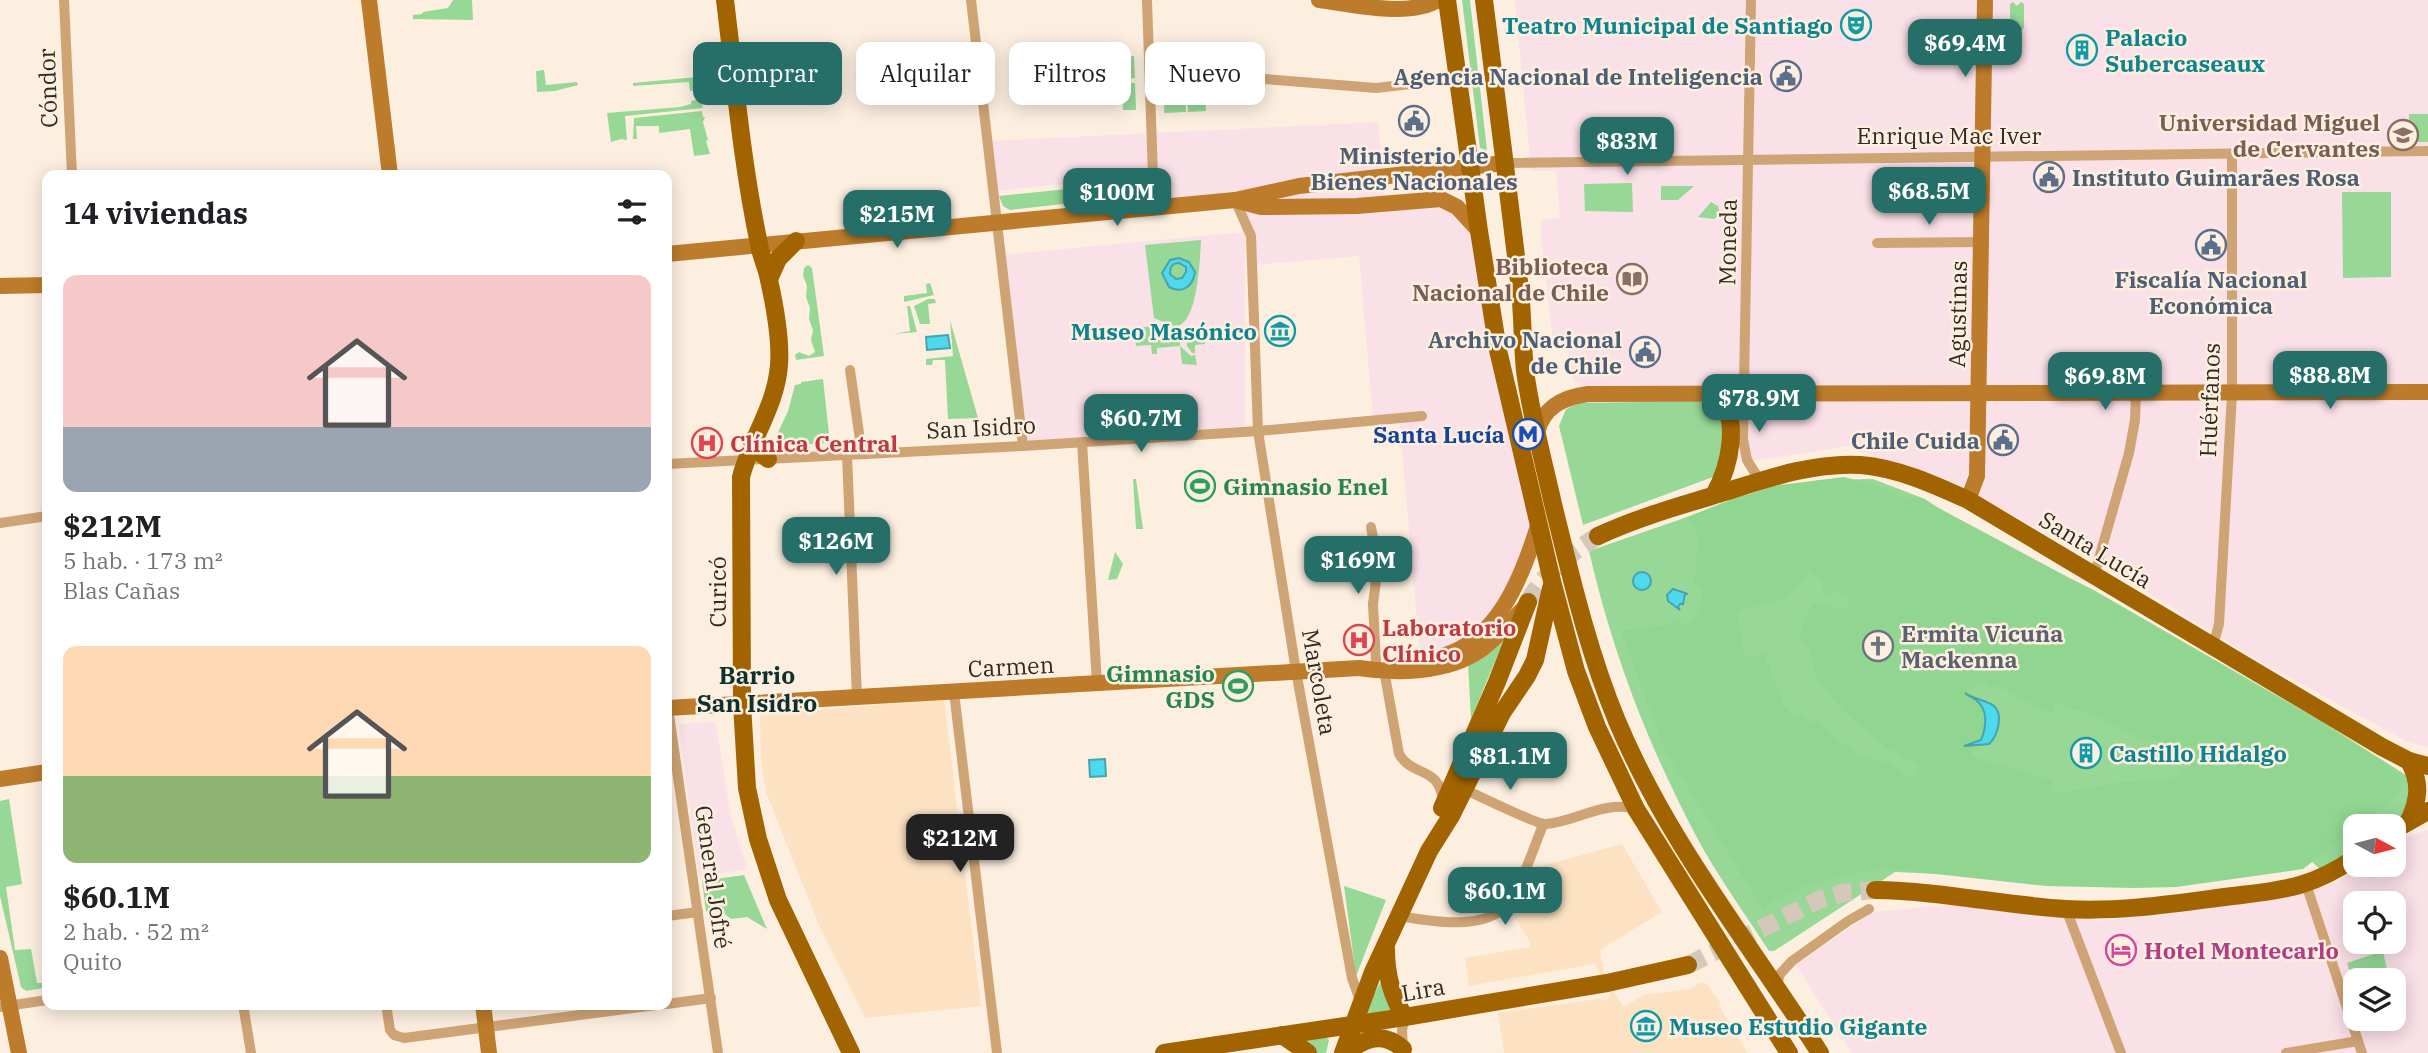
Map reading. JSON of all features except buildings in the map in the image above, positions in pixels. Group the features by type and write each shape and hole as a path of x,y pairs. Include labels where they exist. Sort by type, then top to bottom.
{"main road":[{"path":"369,0 389,170"},
{"name":"Curicó","path":"725,0 738,111 779,349 773,396 741,477 741,704 747,788 769,876 851,1053"},
{"path":"1319,0 1406,9 1425,7 1438,0"},
{"path":"1447,0 1498,350 1538,526 1586,698 1636,809 1789,1053"},
{"path":"1484,0 1523,313 1526,373 1537,432 1583,621 1617,720 1635,760 1669,822 1754,958 1777,985 1820,1053"},
{"name":"Agustinas","path":"1968,500 1977,476 1985,0"},
{"name":"Enrique Mac Iver","path":"1235,200 1300,186 1504,163"},
{"path":"672,254 1235,200 1261,207 1357,206 1435,199 1457,206 1479,232"},
{"path":"769,279 778,259 796,242"},
{"path":"0,286 42,285"},
{"path":"1537,432 1550,408 1577,395 1745,392 2428,392"},
{"path":"1714,495 1727,462 1730,422 1728,408 1717,393"},
{"path":"754,439 759,452 768,459"},
{"name":"Santa Lucía","path":"1598,536 1651,514 1816,467 1863,465 1918,479 1968,500 2382,747 2409,761 2428,766"},
{"name":"Carmen","path":"1380,666 1444,655 1478,638 1515,586 1530,554 1538,526"},
{"path":"1429,851 1446,826 1502,713 1535,660 1552,581"},
{"path":"1343,1053 1386,942 1429,851 1443,807 1528,603"},
{"name":"Carmen","path":"672,708 1359,667 1436,668 1467,658 1489,643 1528,603"},
{"path":"2406,818 2417,802 2419,793 2417,778 2409,761"},
{"path":"0,779 42,773"},
{"path":"2406,823 2428,811"},
{"path":"1875,890 1961,896 2066,909 2150,907 2274,891 2325,877 2343,865"},
{"path":"1386,942 1389,982 1405,1017"},
{"path":"0,958 5,1006 19,1053"},
{"name":"Lira","path":"1164,1053 1405,1017 1642,977 1688,965"},
{"path":"484,1010 489,1053"},
{"path":"1282,1035 1308,1053"},
{"path":"1343,1053 1368,1039 1379,1037 1391,1040 1404,1051"}],"street":[{"name":"Cóndor","path":"64,0 72,170"},
{"path":"971,0 1023,446"},
{"path":"1147,0 1148,42"},
{"name":"Moneda","path":"1751,0 1745,450 1747,460 1760,481"},
{"path":"1265,79 1368,87 1420,83"},
{"path":"1151,105 1154,206"},
{"name":"Enrique Mac Iver","path":"1504,163 2428,151"},
{"name":"Huérfanos","path":"2213,646 2219,624 2232,394 2232,154"},
{"name":"Marcoleta","path":"1235,200 1251,236 1258,431 1296,671 1352,978 1361,1003"},
{"path":"1877,243 1981,242"},
{"path":"850,370 862,454"},
{"path":"2094,576 2129,453 2136,394"},
{"name":"San Isidro","path":"672,464 1023,446 1258,431 1422,416"},
{"path":"1082,442 1097,683"},
{"path":"847,455 857,697"},
{"path":"0,523 42,517"},
{"path":"1371,527 1378,565 1373,604 1380,666 1399,754 1407,764 1435,778 1442,792 1443,807"},
{"path":"954,692 997,1053"},
{"name":"General Jofré","path":"672,741 718,1053"},
{"path":"1464,789 1543,824 1607,808 1623,806 1636,809"},
{"path":"1399,916 1451,922 1471,921 1497,913 1507,905 1515,892 1543,824"},
{"path":"2306,884 2362,1053"},
{"path":"1777,985 1780,974 1792,961 1848,920 1869,909"},
{"path":"2066,909 2121,1053"},
{"path":"672,915 698,912"},
{"path":"672,1003 711,998"},
{"path":"5,1006 42,1001"},
{"path":"244,1010 251,1053"},
{"path":"387,1010 390,1030 397,1037 620,1010"},
{"path":"1404,1051 1402,1030 1405,1017"},
{"path":"2286,1053 2358,1041"}],"shaded area":[{"path":"1515,0 2428,0 2428,747 2408,742 2259,661 2091,558 1962,487 1850,446 1758,460 1722,459 1708,401 1579,403 1580,384 1573,380 1568,345 1553,342 1540,229 1543,220 1560,218 1556,171 1531,171"},
{"path":"1378,122 1385,206 1440,204 1456,212 1469,231 1532,525 1507,597 1477,634 1444,651 1420,654 1399,417 1373,418 1359,256 1256,265 1253,232 1223,199 1159,204 1157,174 998,191 993,141"},
{"path":"1245,232 1245,426 1025,443 1001,255"},
{"path":"944,699 981,1006 865,1018 821,930 766,792 761,761 760,715"},
{"path":"679,724 716,724 730,813 747,869 699,877"},
{"path":"2428,830 2428,1053 1852,1053 1796,965 1873,912 1966,903 2103,921 2292,897 2344,877 2406,877 2406,838"},
{"path":"1622,844 1662,912 1600,950 1604,974 1620,1002 1624,1007 1644,995 1689,989 1706,983 1748,1053 1504,1053 1498,1013 1598,999 1606,1001 1610,995 1595,964 1469,986 1465,958 1531,947 1514,916 1538,867"}],"green space":[{"path":"453,0 472,0 473,20 413,19 413,15 448,8"},
{"path":"1462,0 1470,0 1487,150 1480,148"},
{"path":"2013,2 2017,6 2021,2 2024,4 2022,30 2010,28 2010,4"},
{"path":"1131,56 1134,56 1135,78 1131,78"},
{"path":"544,70 546,85 577,82 578,85 537,92 536,71"},
{"path":"693,78 693,91 690,91 689,82 633,86 633,83"},
{"path":"1131,83 1135,83 1136,110 1123,110 1123,105 1131,105"},
{"path":"691,101 693,105 702,105 703,108 625,116 627,140 611,142 607,113 680,107 691,104"},
{"path":"1164,105 1186,105 1186,112 1164,113"},
{"path":"1188,105 1206,105 1206,111 1188,112"},
{"path":"702,111 710,154 694,156 690,129 659,133 659,126 636,126 637,139 633,139 634,118"},
{"path":"2409,114 2428,114 2428,142 2409,142"},
{"path":"1146,181 1144,195 1010,210 1003,206 999,196"},
{"path":"1632,183 1633,212 1585,211 1584,184"},
{"path":"1661,186 1694,186 1678,200 1661,200"},
{"path":"2342,192 2391,192 2391,277 2343,278"},
{"path":"1711,202 1718,206 1720,214 1714,219 1698,217"},
{"path":"1201,240 1196,290 1189,315 1183,323 1175,326 1154,318 1145,245"},
{"path":"808,265 812,268 824,356 796,360 795,355 799,352 809,356 815,352 811,340 813,330 806,297 807,286 803,275 804,268"},
{"path":"930,283 934,295 904,302 904,296 927,293 926,284"},
{"path":"928,299 935,299 936,303 928,304 930,324 920,324 914,306"},
{"path":"907,306 910,306 917,332 893,334 910,331"},
{"path":"950,320 978,418 948,419 945,360 933,360 932,365 926,365 926,359 953,356"},
{"path":"1155,326 1174,334 1180,333 1180,346 1157,348 1157,354 1152,354 1151,345 1136,346 1135,328"},
{"path":"1203,329 1205,344 1195,345 1195,353 1192,353 1187,346 1186,336 1194,335 1194,330"},
{"path":"1180,346 1191,356 1195,355 1197,365 1182,364"},
{"path":"823,379 830,443 777,446 775,439 788,411 795,385"},
{"path":"1712,401 1723,412 1722,459 1713,477 1583,525 1559,426 1566,409 1579,403"},
{"path":"1844,477 1903,497 1920,498 2092,590 2342,736 2393,769 2401,777 2400,793 2373,814 2343,814 2343,838 2303,869 2176,887 2135,888 2046,886 1881,868 1806,886 1763,909 1664,749 1621,631 1672,624 1675,619 1688,626 1699,611 1702,589 1693,584 1698,534 1687,517 1772,486","holes":["1809,572 1825,583 1823,596 1836,591 1849,598 1846,610 1813,605 1803,619 1800,636 1807,645 1817,679 1843,711 1884,746 1919,766 1914,779 1884,762 1859,755 1839,741 1815,718 1811,724 1801,715 1797,719 1785,708 1764,653 1745,658 1737,611 1786,599","1982,682 1994,689 1996,685 2051,714 2056,703 2082,710 2138,738 2182,745 2182,750 2190,752 2192,764 2187,770 2180,769 2179,778 2114,783 2052,792 2052,780 1971,756 1974,744 1983,737 1986,715 1976,700 1966,693"]},
{"path":"1133,479 1136,479 1143,529 1136,529"},
{"path":"1873,479 1925,499 1976,533 2092,589 2321,721 2409,777 2409,812 2343,814 2343,857 2322,871 2304,854 2070,880 1895,872 1774,951 1769,951 1703,849 1661,765 1620,661 1589,551 1739,496 1820,480"},
{"path":"1115,552 1123,564 1117,579 1108,580"},
{"path":"1506,631 1503,642 1471,719 1468,664"},
{"path":"9,799 22,884 6,887 15,950 31,949 37,983 42,983 42,988 26,991 21,987 0,896 0,801"},
{"path":"744,875 767,929 747,917 731,919 718,909 706,912 702,881"},
{"path":"1344,886 1386,900 1356,976"},
{"path":"2374,954 2384,954 2387,968 2349,968 2347,963"},
{"path":"1384,975 1397,1012 1364,1014"},
{"path":"1325,1036 1329,1040 1326,1053 1312,1053 1297,1040"}],"water":[{"path":"1179,258 1189,262 1195,272 1192,282 1186,288 1178,290 1169,287 1162,273 1170,260","holes":["1175,264 1186,267 1182,278 1176,279 1170,274 1171,267"]},
{"path":"948,335 950,348 927,350 926,337"},
{"path":"1642,572 1648,575 1651,581 1648,587 1642,590 1636,587 1633,581 1636,575"},
{"path":"1673,589 1688,594 1685,594 1683,604 1678,607 1680,610 1668,601 1667,595"},
{"path":"1965,693 1991,704 1998,712 1999,724 1989,744 1964,746 1981,740 1985,719 1980,704"},
{"path":"1105,759 1106,776 1090,777 1089,760"}],"tunnel":[{"path":"1528,602 1558,564 1598,536"},
{"path":"1688,965 1821,899 1842,893 1875,890"}],"place":[{"name":"Teatro Municipal de Santiago","path":"1856,25"},
{"name":"Palacio Subercaseaux","path":"2082,50"},
{"name":"Agencia Nacional de Inteligencia","path":"1786,76"},
{"name":"Ministerio de Bienes Nacionales","path":"1414,121"},
{"name":"Universidad Miguel de Cervantes","path":"2403,135"},
{"name":"Instituto Guimarães Rosa","path":"2049,177"},
{"name":"Fiscalía Nacional Económica","path":"2211,245"},
{"name":"Biblioteca Nacional de Chile","path":"1632,279"},
{"name":"Museo Masónico","path":"1280,331"},
{"name":"Archivo Nacional de Chile","path":"1645,352"},
{"name":"Santa Lucía","path":"1528,434"},
{"name":"Chile Cuida","path":"2003,440"},
{"name":"Clínica Central","path":"707,443"},
{"name":"Gimnasio Enel","path":"1200,486"},
{"name":"Laboratorio Clínico","path":"1359,640"},
{"name":"Ermita Vicuña Mackenna","path":"1878,646"},
{"name":"Gimnasio GDS","path":"1238,686"},
{"name":"Castillo Hidalgo","path":"2086,753"},
{"name":"Hotel Montecarlo","path":"2121,950"},
{"name":"Museo Estudio Gigante","path":"1646,1026"}],"district":[{"name":"Barrio San Isidro","path":"757,689"}]}
